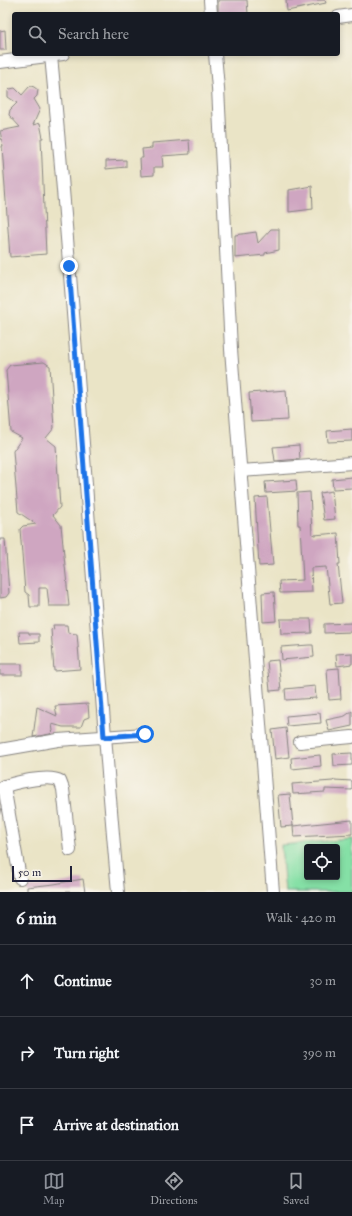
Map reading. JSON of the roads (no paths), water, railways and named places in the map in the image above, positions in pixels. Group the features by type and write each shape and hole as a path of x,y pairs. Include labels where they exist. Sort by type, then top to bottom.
{"street":[{"path":"210,0 211,12"},
{"path":"340,17 352,16"},
{"path":"0,62 49,56"},
{"path":"57,56 62,170 104,737 118,892"},
{"path":"214,56 218,88 231,349 273,892"},
{"path":"241,471 352,463"},
{"path":"0,750 58,740 145,734"},
{"path":"300,742 352,737"},
{"path":"20,878 2,787 22,782 53,778 60,781 63,789 70,850"}]}
